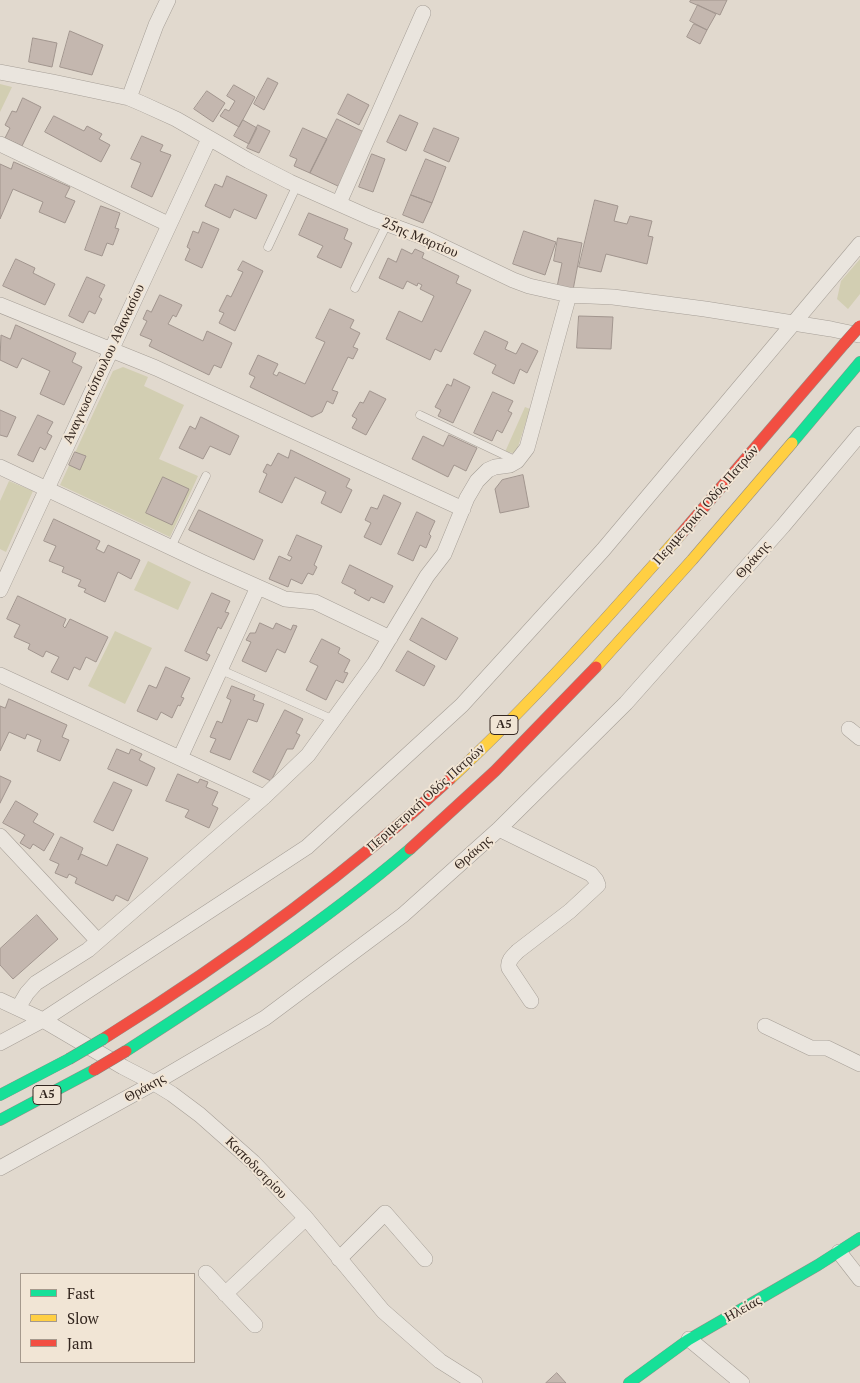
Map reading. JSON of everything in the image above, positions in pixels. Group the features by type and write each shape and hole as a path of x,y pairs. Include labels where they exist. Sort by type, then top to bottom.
{"main road":[{"name":"Περιμετρική Οδός Πατρών","path":"0,1095 69,1059 164,1001 285,915 355,862 422,804 530,701 683,532 860,326"},
{"name":"Περιμετρική Οδός Πατρών","path":"0,1120 94,1070 202,1002 314,925 431,831 480,786 548,718 622,639 860,362"},
{"name":"Ηλείας","path":"629,1383 689,1339 860,1238"}],"street":[{"path":"129,98 156,25 168,0"},
{"path":"339,203 423,13"},
{"name":"25ης Μαρτίου","path":"0,72 129,98 159,110 259,167 387,224 423,237 529,286 569,295 622,298 831,328 860,336"},
{"name":"Αναγνωστόπουλου Αθανασίου","path":"0,590 208,139"},
{"path":"0,144 168,224"},
{"path":"0,1043 43,1020 307,848 462,705 603,550 860,244"},
{"path":"18,1008 36,983 79,956 98,941 264,797 308,755 366,676 427,576 444,554 472,489 483,474 495,467 517,462 527,448 569,295"},
{"path":"0,305 111,349 324,444 463,509"},
{"name":"Θράκης","path":"0,1168 154,1083 265,1018 403,915 500,829 626,703 783,526 860,434"},
{"path":"0,467 285,599 315,602 390,638"},
{"path":"180,758 258,587"},
{"path":"0,675 264,797"},
{"path":"500,829 591,874 598,885 583,900 509,960 509,968 531,1001"},
{"path":"0,836 98,941"},
{"name":"Καποδιστρίου","path":"0,1000 43,1020 154,1083 200,1115 253,1162 306,1218 372,1299 440,1361 475,1383"},
{"path":"765,1026 811,1048 827,1048 860,1064"},
{"path":"339,1259 385,1214 425,1259"},
{"path":"225,1294 306,1218"},
{"path":"839,1252 860,1279"},
{"path":"206,1273 255,1326"},
{"path":"689,1339 742,1383"}],"lane":[{"path":"268,246 297,185"},
{"path":"355,288 387,224"},
{"path":"420,414 517,462"},
{"path":"171,547 206,476"},
{"path":"220,672 228,673 334,720"}],"shaded area":[{"path":"0,84 12,87 0,112"},
{"path":"860,259 860,294 848,309 837,299 841,281"},
{"path":"123,367 148,377 144,386 184,405 159,459 198,476 170,537 60,485 113,371"},
{"path":"525,407 530,409 517,450 514,453 505,452"},
{"path":"9,481 33,491 6,552 0,549 0,501"},
{"path":"148,561 191,582 178,610 134,590"},
{"path":"115,631 152,648 125,704 88,686"}],"building":[{"path":"691,0 727,0 720,15 690,2"},
{"path":"698,5 716,14 707,30 690,21"},
{"path":"694,24 707,30 700,44 687,37"},
{"path":"70,31 103,45 92,75 60,67"},
{"path":"33,38 57,43 52,67 29,62"},
{"path":"268,78 278,83 264,110 254,104"},
{"path":"234,85 255,97 239,127 220,116 225,109 229,111 235,101 227,96"},
{"path":"207,91 225,103 213,122 194,109"},
{"path":"348,94 369,105 359,125 338,114"},
{"path":"23,98 41,107 22,146 5,138 10,128 5,125 12,111 16,112"},
{"path":"400,115 418,123 406,151 387,142"},
{"path":"54,116 84,131 87,126 102,134 99,139 110,145 101,162 45,132"},
{"path":"337,119 366,133 340,187 310,173"},
{"path":"243,120 257,128 249,144 234,136"},
{"path":"258,125 270,131 259,153 247,148"},
{"path":"303,128 327,139 310,173 294,166 297,159 290,156"},
{"path":"434,128 459,138 449,162 424,151"},
{"path":"142,136 163,145 160,151 171,155 152,197 131,187 141,163 131,159"},
{"path":"372,154 385,159 373,192 359,187"},
{"path":"426,159 446,167 432,203 411,195"},
{"path":"14,162 70,187 65,197 75,201 65,223 39,212 43,202 13,189 0,219 0,164 11,169"},
{"path":"227,176 267,195 256,219 234,209 230,218 205,206 215,184 222,187"},
{"path":"411,195 432,203 423,223 403,215"},
{"path":"595,200 618,206 614,221 627,224 630,216 652,221 648,236 653,237 647,264 606,254 601,272 579,267"},
{"path":"101,206 120,213 115,228 119,229 113,245 107,243 102,256 85,250"},
{"path":"309,213 348,229 344,239 352,243 341,268 317,257 323,246 299,235"},
{"path":"203,222 219,229 202,268 185,260 190,249 187,247 193,231 198,233"},
{"path":"524,231 556,242 545,275 513,264"},
{"path":"558,238 582,243 573,290 557,287 562,263 554,261"},
{"path":"402,249 412,254 415,249 424,253 422,258 459,276 456,283 471,290 441,352 435,349 430,360 386,339 399,311 422,322 434,296 420,289 422,285 418,283 417,286 407,281 403,289 379,278 388,258 396,262"},
{"path":"16,259 35,268 33,273 55,284 45,305 3,286"},
{"path":"243,261 263,271 235,331 219,323 224,313 219,311 227,295 231,297 243,272 238,270"},
{"path":"87,277 105,285 99,297 102,299 95,314 89,311 83,323 69,316"},
{"path":"160,295 182,305 176,317 173,315 168,324 203,341 207,331 232,343 221,368 214,365 209,375 149,346 152,340 140,335 147,321 143,319 147,310 151,312"},
{"path":"330,309 354,320 350,328 360,333 353,347 358,349 353,359 348,357 332,390 338,392 333,404 327,401 322,412 312,417 250,387 255,377 249,374 258,355 278,364 273,374 277,376 279,372 305,384 325,342 316,338"},
{"path":"579,316 613,317 611,349 577,348"},
{"path":"16,325 76,353 72,362 82,367 64,405 40,394 50,371 22,358 17,368 0,360 1,335 10,339"},
{"path":"485,331 508,342 505,349 516,354 522,343 538,351 527,373 520,369 514,384 492,373 496,365 474,354"},
{"path":"454,379 470,387 453,423 438,416 441,410 435,407 447,384 451,386"},
{"path":"370,391 386,399 366,435 352,428 357,419 352,416 360,402 363,403"},
{"path":"493,392 513,401 508,411 512,413 502,433 497,430 492,441 474,433"},
{"path":"0,410 16,417 7,437 0,435"},
{"path":"38,415 53,422 47,433 52,436 45,450 40,447 33,462 18,455"},
{"path":"201,417 239,436 230,455 210,446 203,459 179,448 190,426 195,429"},
{"path":"449,435 477,448 466,471 454,465 448,477 412,459 423,436 443,446"},
{"path":"291,450 350,479 346,487 352,490 341,513 321,503 326,492 295,477 282,503 259,492 267,474 263,472 267,464 271,466 278,453 288,458"},
{"path":"75,452 86,456 80,470 69,465"},
{"path":"523,475 529,507 500,513 495,489 502,480"},
{"path":"163,477 189,489 172,525 146,513"},
{"path":"384,495 401,503 381,545 364,537 371,523 365,520 371,507 377,509"},
{"path":"199,510 263,540 254,560 189,530"},
{"path":"417,512 435,521 429,534 431,536 426,548 420,545 413,561 398,554"},
{"path":"54,519 100,541 96,549 104,553 108,545 140,560 131,579 118,572 105,602 84,592 86,589 78,586 81,580 62,572 64,567 49,561 56,546 44,541"},
{"path":"297,535 322,546 314,565 317,567 313,575 308,573 302,584 291,579 288,587 269,579 279,556 290,561 292,557 288,555"},
{"path":"350,565 393,586 384,603 371,597 369,601 354,593 356,590 342,583"},
{"path":"212,593 230,601 225,612 229,613 221,629 218,627 206,653 210,655 207,661 185,651"},
{"path":"18,596 66,619 63,626 65,628 70,619 108,637 96,662 86,657 80,670 74,667 68,680 51,672 59,657 46,651 43,657 28,649 30,644 14,637 20,625 7,619"},
{"path":"422,618 458,638 446,660 410,640"},
{"path":"260,623 273,629 276,623 291,630 293,625 297,626 285,653 277,649 266,672 242,661 251,642 246,640 250,633 255,633"},
{"path":"322,639 340,648 338,653 350,660 344,672 348,673 343,683 336,680 326,700 306,690 318,666 310,662"},
{"path":"408,651 435,666 424,686 396,671"},
{"path":"166,667 190,678 181,697 184,698 180,706 178,705 172,718 161,712 157,720 137,711 149,685 156,688"},
{"path":"232,686 255,695 253,700 264,704 257,722 248,719 230,760 210,752 216,739 210,737 217,721 222,723 231,700 227,698"},
{"path":"9,699 67,725 62,737 69,740 60,761 37,751 41,740 27,734 25,739 9,732 0,751 0,706 5,708"},
{"path":"285,710 303,719 296,733 300,735 293,749 287,749 271,781 253,772"},
{"path":"117,749 129,754 131,749 142,754 139,760 155,768 147,786 108,769"},
{"path":"178,774 198,783 200,779 208,782 206,787 218,792 212,805 218,808 209,828 185,817 189,810 166,801"},
{"path":"0,776 11,781 0,803"},
{"path":"114,782 132,790 113,831 94,822"},
{"path":"16,801 38,814 33,822 54,834 44,851 33,844 30,849 20,843 25,835 3,823"},
{"path":"61,837 83,848 78,860 81,854 107,866 117,844 148,858 128,901 116,895 113,901 75,883 77,878 69,874 67,878 55,873 59,864 50,860"},
{"path":"37,915 58,939 13,979 0,965 0,949"},
{"path":"557,1373 566,1383 546,1383"}],"traffic: fast":[{"path":"792,443 860,362"},
{"path":"126,1051 236,979 307,929 377,877 410,849"},
{"path":"69,1059 103,1039"},
{"path":"0,1095 69,1059"},
{"path":"0,1120 94,1070"},
{"path":"629,1383 688,1340 818,1265 860,1238"}],"traffic: slow":[{"path":"596,667 692,560 792,443"},
{"path":"450,779 540,690 681,534"}],"traffic: jam":[{"path":"844,344 860,326"},
{"path":"681,534 844,344"},
{"path":"410,849 495,771 596,667"},
{"path":"103,1039 194,980 282,917 368,851 450,779"},
{"path":"94,1070 126,1051"}]}
